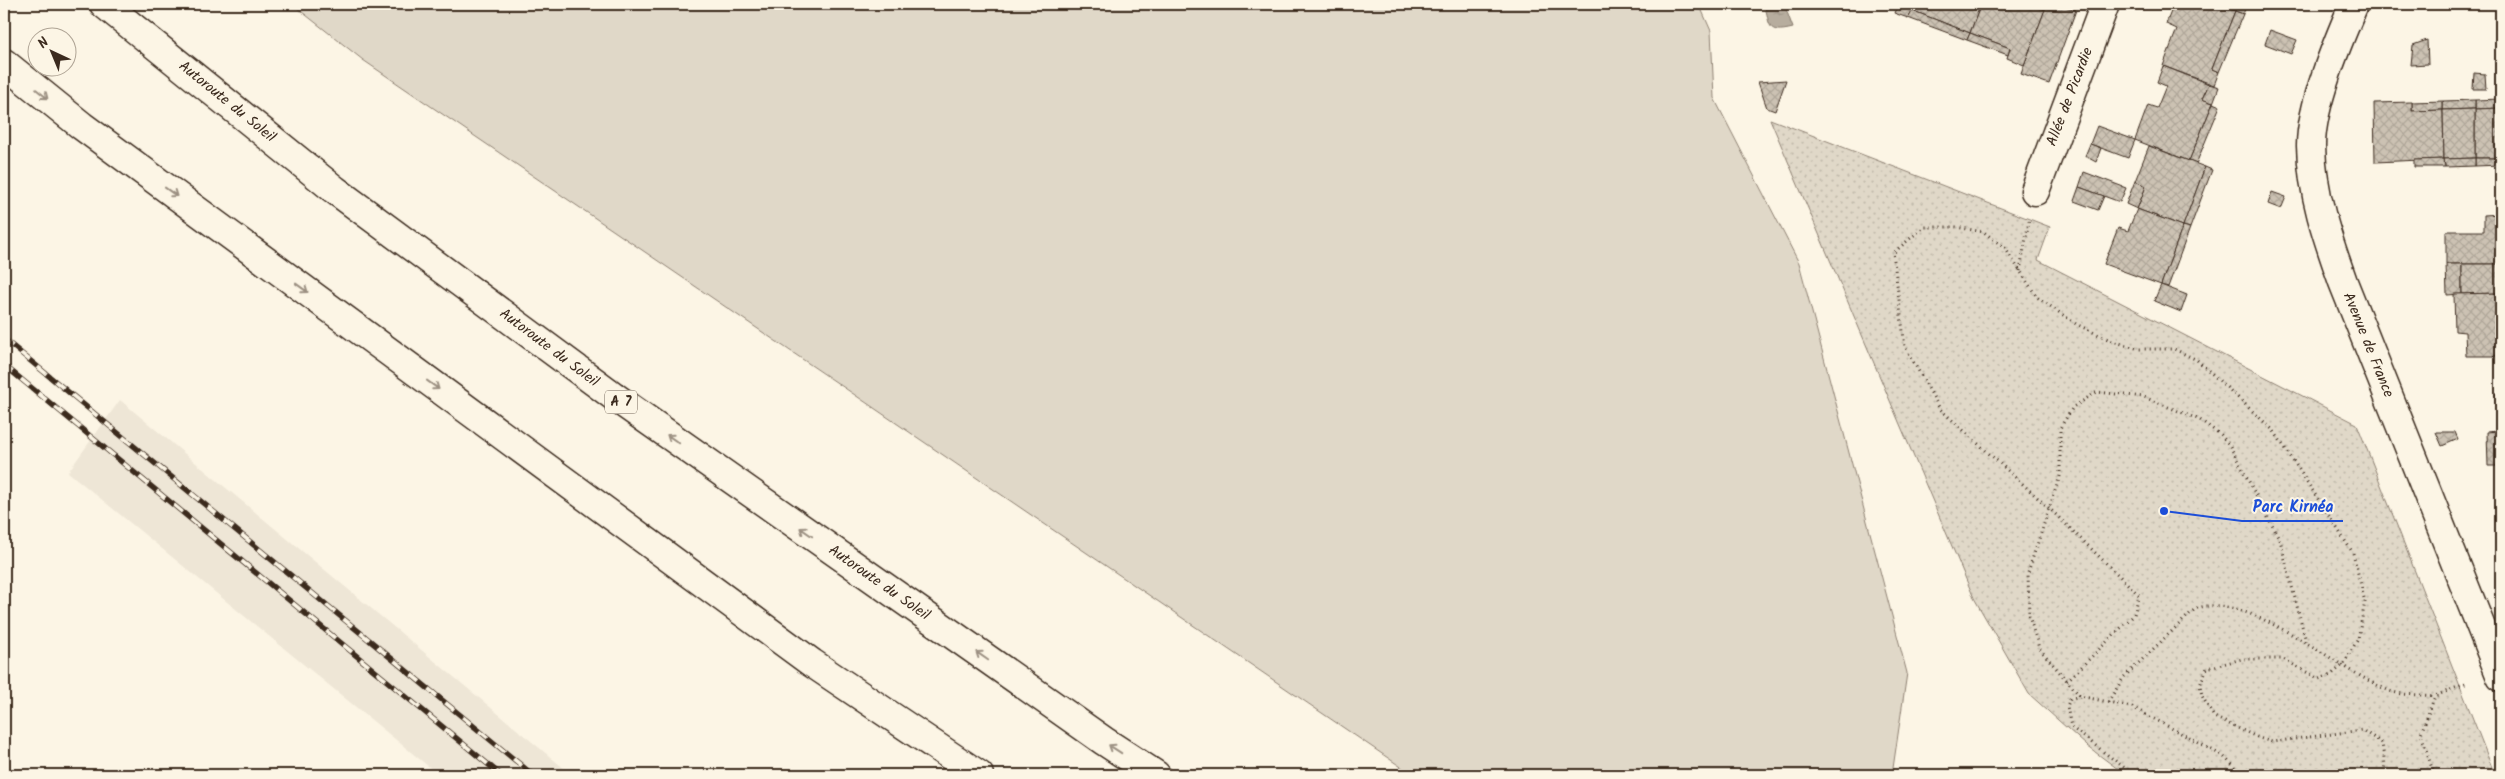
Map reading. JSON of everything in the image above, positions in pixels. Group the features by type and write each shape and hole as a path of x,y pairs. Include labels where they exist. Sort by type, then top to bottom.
{"main road":[{"name":"Autoroute du Soleil","path":"104,4 335,190 611,395 1104,741 1156,775"},
{"name":"Allée de Picardie","path":"2035,191 2105,4"},
{"name":"Avenue de France","path":"2354,4 2335,48 2316,115 2311,144 2314,189 2322,222 2346,292 2501,677"},
{"path":"4,63 90,132 788,645 979,775"}],"path":[{"path":"2020,271 2035,191"},
{"path":"2067,681 2134,615 2139,595 2049,508 1940,409 1905,347 1893,254 1924,227 1956,227 1984,232 2005,248 2037,297 2076,324 2112,341 2139,350 2174,349 2197,360 2274,430 2353,554 2365,602 2358,639 2343,664 2331,675 2319,679 2283,659 2242,659 2208,668 2200,685 2202,696 2214,717 2272,742 2362,730 2382,743 2385,765 2383,775"},
{"path":"2080,696 2039,648 2029,616 2028,572 2060,476 2060,428 2073,407 2097,392 2144,397 2200,420 2221,435 2230,446 2280,540 2307,644"},
{"path":"2108,702 2124,677 2195,609 2207,604 2233,608 2258,617 2391,691 2435,696 2421,733 2434,775"},
{"path":"2134,775 2071,726 2067,706 2070,699 2080,696 2132,707 2223,756 2243,775"}],"shaded area":[{"path":"292,4 1699,4 1711,31 1714,98 1799,263 1907,673 1892,775 1413,775 363,60"},
{"path":"1770,119 2050,227 2038,260 2357,424 2495,775 2126,775 2087,746 2029,694 1974,598"},
{"path":"120,400 572,775 439,775 68,472"}],"water":[{"path":"1764,4 1784,4 1793,28 1784,30 1773,29"}],"building":[{"path":"1898,4 1981,4 1970,33 1911,10 1908,18 1894,13"},
{"path":"1981,4 2029,4 2045,10 2024,65 2007,58 2010,48 1970,33"},
{"path":"2047,4 2058,4 2076,10 2049,84 2021,74"},
{"path":"2174,4 2215,4 2235,11 2212,69 2219,72 2214,85 2163,66 2177,29 2166,24"},
{"path":"2215,4 2238,4 2235,11"},
{"path":"2238,4 2247,4 2243,14 2235,11"},
{"path":"1911,10 1970,33 1967,40 1908,18"},
{"path":"2235,11 2243,14 2219,72 2212,69"},
{"path":"2270,30 2297,40 2291,54 2265,44"},
{"path":"1970,33 2010,48 2008,55 1967,40"},
{"path":"2427,40 2428,64 2411,65 2413,45"},
{"path":"2163,66 2209,84 2202,99 2213,103 2189,161 2135,140 2148,105 2157,108 2166,86 2157,82"},
{"path":"2474,73 2485,74 2486,89 2473,89"},
{"path":"1786,80 1775,111 1767,108 1758,82"},
{"path":"2209,84 2219,87 2213,103 2202,99"},
{"path":"2501,99 2501,108 2475,109 2475,100"},
{"path":"2475,100 2475,109 2443,110 2443,101"},
{"path":"2443,101 2443,110 2412,111 2412,102"},
{"path":"2412,102 2412,111 2443,110 2444,159 2375,162 2374,103"},
{"path":"2213,103 2220,106 2196,164 2189,161"},
{"path":"2501,108 2501,158 2475,158 2475,109"},
{"path":"2475,109 2475,158 2444,159 2443,110"},
{"path":"2097,126 2135,140 2128,158 2090,144"},
{"path":"2090,144 2101,148 2096,162 2085,156"},
{"path":"2149,146 2205,167 2183,226 2137,209 2146,186 2135,181"},
{"path":"2475,158 2501,158 2501,165 2475,166"},
{"path":"2475,158 2475,166 2445,167 2444,159"},
{"path":"2444,159 2445,167 2414,167 2414,160"},
{"path":"2205,167 2212,170 2190,228 2183,226"},
{"path":"2084,172 2126,188 2120,202 2079,187"},
{"path":"2135,181 2146,186 2137,209 2126,204"},
{"path":"2079,187 2104,196 2098,210 2074,201"},
{"path":"2272,192 2286,197 2281,209 2268,204"},
{"path":"2137,209 2183,226 2161,285 2104,264 2118,228 2128,231"},
{"path":"2501,214 2501,264 2446,264 2446,231 2484,231 2484,215"},
{"path":"2183,226 2190,228 2168,287 2161,285"},
{"path":"2446,264 2462,264 2462,294 2447,295"},
{"path":"2462,264 2501,264 2501,293 2462,294"},
{"path":"2161,285 2187,295 2181,312 2154,301"},
{"path":"2501,293 2501,356 2466,356 2465,332 2455,331 2454,294"},
{"path":"2501,392 2501,431 2497,431 2496,393"},
{"path":"2497,431 2498,466 2488,466 2487,432"},
{"path":"2497,431 2501,431 2501,466 2498,466"},
{"path":"2436,432 2455,432 2458,439 2442,446"}],"railway":[{"path":"4,339 533,775"},
{"path":"4,365 501,775"}],"place":[{"name":"Parc Kirnéa","path":"2164,511"}]}
